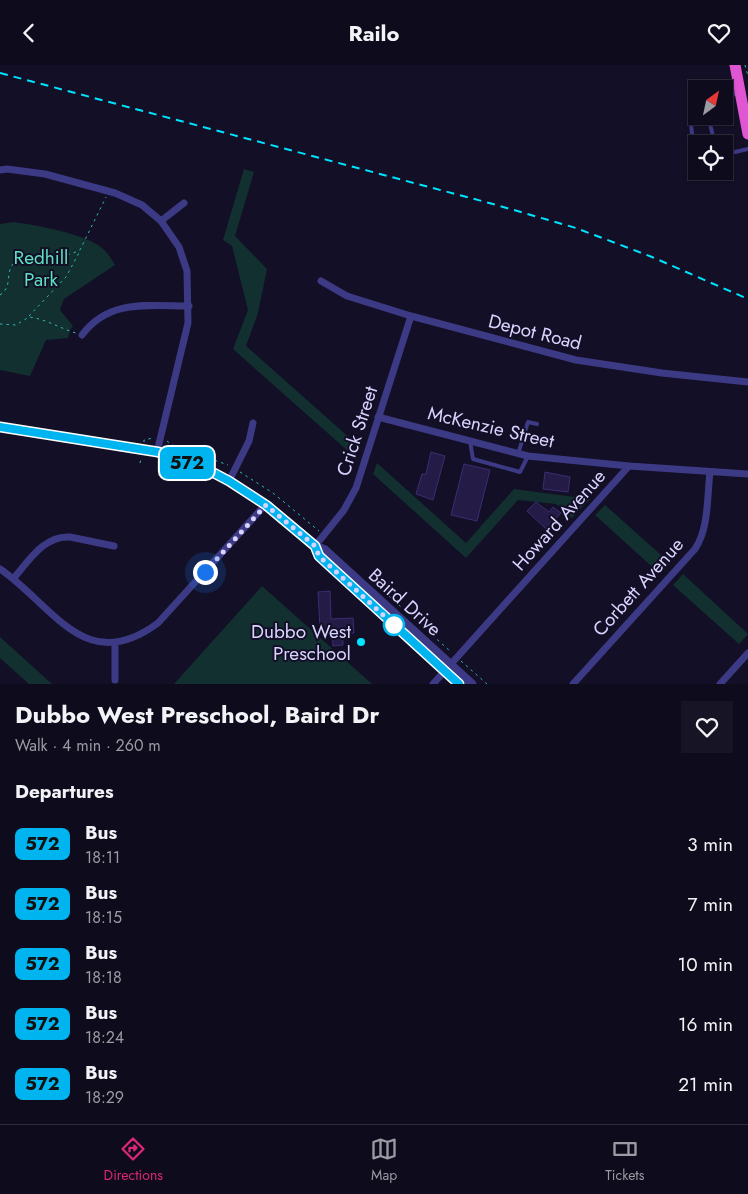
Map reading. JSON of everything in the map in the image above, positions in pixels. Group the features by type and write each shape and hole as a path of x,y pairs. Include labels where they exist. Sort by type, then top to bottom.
{"highway":[{"path":"735,65 748,134"}],"street":[{"path":"0,171 7,169 45,174 109,191 142,205 161,221 179,247 187,271 188,323 158,452"},
{"path":"161,221 184,203"},
{"name":"Depot Road","path":"321,281 347,296 411,316 576,360 662,373 748,382"},
{"path":"82,335 88,327 107,313 130,306 188,306"},
{"name":"Crick Street","path":"315,546 338,519 356,488 411,316"},
{"name":"McKenzie Street","path":"378,417 528,456 629,466"},
{"path":"229,481 249,441 253,423"},
{"name":"Baird Drive","path":"0,427 158,452 212,472 229,481 266,505 315,546 325,550 447,668 459,684"},
{"name":"Howard Avenue","path":"433,684 629,466 748,474"},
{"name":"Corbett Avenue","path":"573,684 695,549 700,541 704,525 710,472"},
{"path":"0,569 70,630 102,643 115,643 144,633 158,623 266,505"},
{"path":"13,579 40,549 54,539 63,536 114,546"},
{"path":"115,643 115,680"},
{"path":"720,684 748,653"},
{"name":"Baird Drive","path":"447,668 472,684"}],"lane":[{"path":"733,95 740,93"},
{"path":"733,152 748,149"},
{"path":"518,454 528,422 537,424"},
{"path":"470,441 474,459 520,472 528,456"}],"path":[{"path":"745,65 748,76"},
{"path":"0,324 16,325 29,317 66,277 109,191"},
{"path":"0,295 5,292 11,267 15,262 28,257 67,255 80,250"},
{"path":"29,317 48,321 59,328 82,335"}],"green space":[{"path":"244,169 254,172 235,236 267,269 258,313 246,346 352,440 348,451 233,349 248,310 232,246 223,240"},
{"name":"Redhill Park","path":"14,222 61,231 86,239 105,251 115,265 64,299 60,310 73,326 68,338 46,340 30,376 0,370 0,224"},
{"path":"377,463 466,543 514,489 590,499 572,518 556,504 518,500 466,558 373,474"},
{"path":"605,505 670,563 660,574 595,515"},
{"path":"683,574 748,634 739,644 673,585"},
{"path":"262,586 372,684 174,684"},
{"path":"0,637 52,684 29,684 0,658"}],"building":[{"path":"431,452 445,456 433,500 416,494 422,474 426,474"},
{"path":"464,464 490,470 477,521 451,515"},
{"path":"545,472 570,477 568,492 543,489"},
{"path":"536,502 549,512 553,507 561,513 546,529 527,511"},
{"path":"330,591 331,619 353,618 354,633 343,634 343,645 333,646 332,629 320,629 318,592"}],"railway":[{"path":"0,73 493,204 576,228 652,257 748,299"}],"bus line":[{"name":"572","path":"0,427 158,452 212,472 229,481 266,505 289,523 315,546 319,556 459,684"}],"place":[{"name":"Dubbo West Preschool","path":"361,642"}],"route":[{"path":"205,572 266,505 315,546 319,556 394,625"}]}
